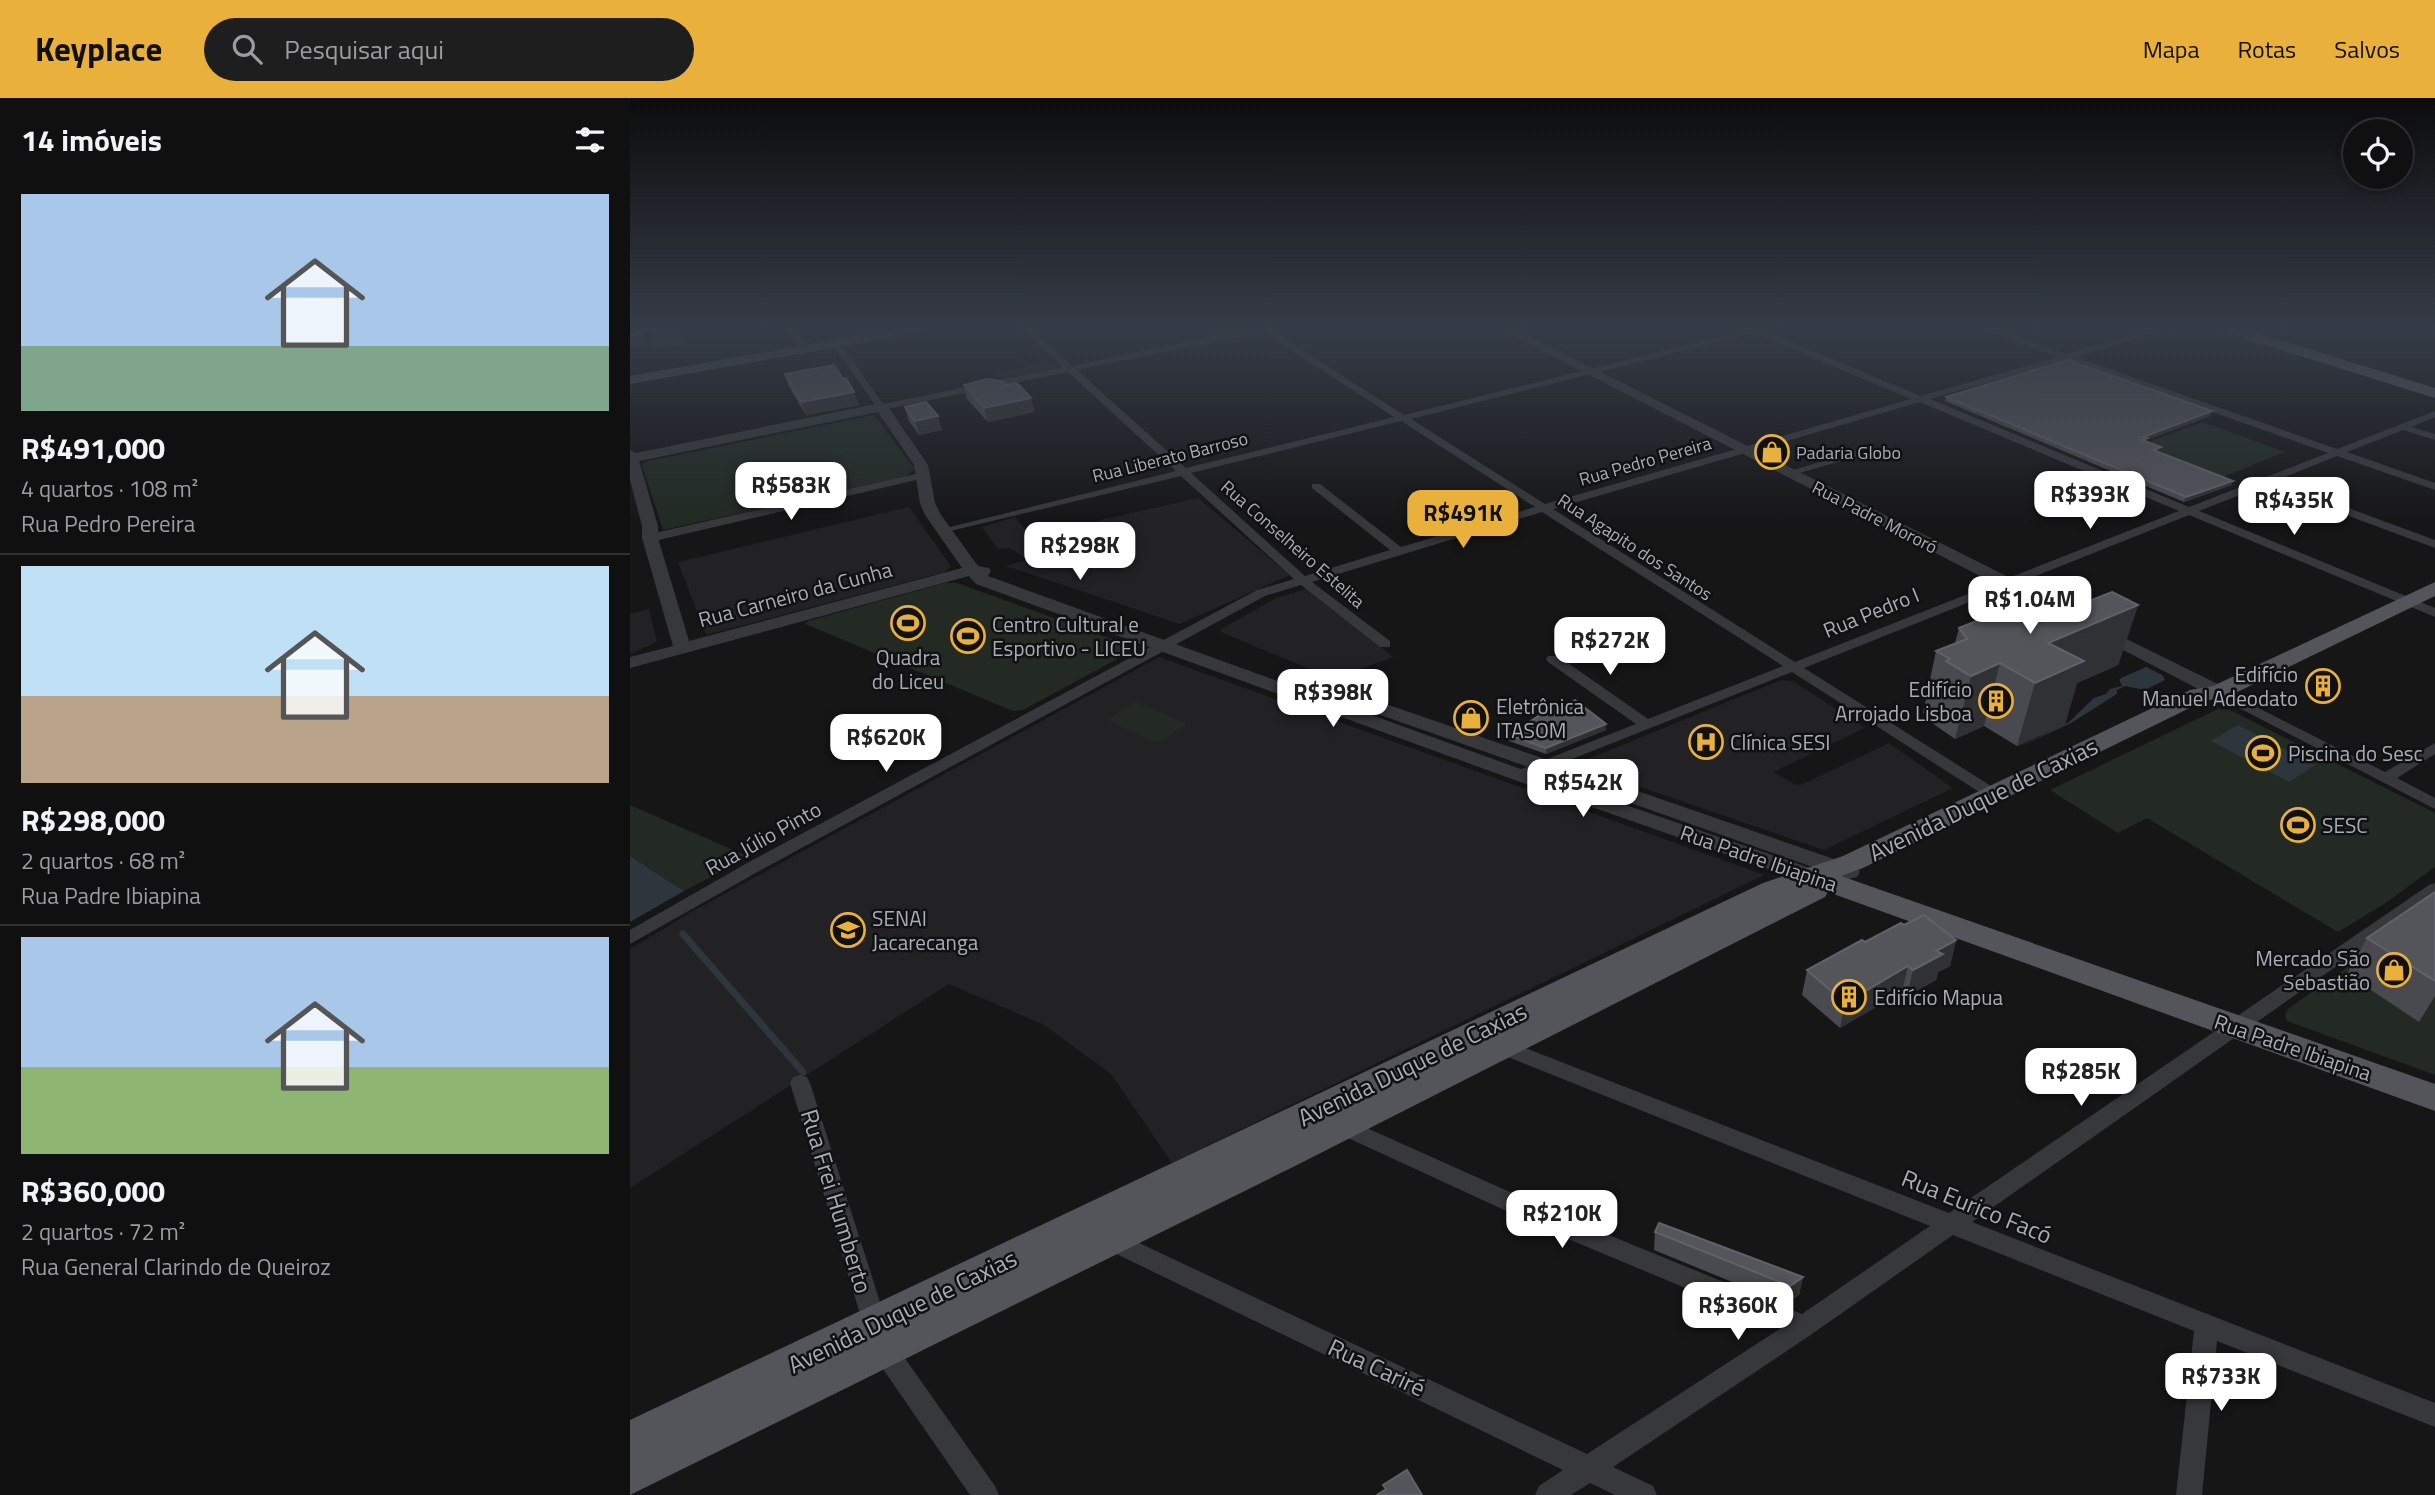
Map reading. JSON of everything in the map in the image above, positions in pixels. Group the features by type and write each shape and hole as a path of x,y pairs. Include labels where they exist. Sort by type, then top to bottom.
{"main road":[{"name":"Avenida Duque de Caxias","path":"2398,598 2435,571"},
{"name":"Avenida Duque de Caxias","path":"630,1442 1109,1240 1276,1144 1342,1126 1993,794 2398,598 2435,588"},
{"name":"Avenida Duque de Caxias","path":"630,1474 879,1336 1276,1144 1760,896 1832,875"},
{"name":"Rua Padre Ibiapina","path":"1832,875 2235,1027 2435,1098"}],"street":[{"path":"871,392 925,475 929,507 972,570"},
{"path":"682,647 650,538 650,526 631,456 955,392"},
{"name":"Rua Conselheiro Estelita","path":"1096,392 1302,580 1385,644"},
{"name":"Rua Agapito dos Santos","path":"1363,392 1790,667 1993,794"},
{"name":"Rua Liberato Barroso","path":"946,531 1508,392"},
{"name":"Rua Padre Mororó","path":"1630,392 2082,621 2206,690 2435,804"},
{"path":"1901,392 2435,613"},
{"name":"Rua Pedro Pereira","path":"1169,641 1261,593 1543,508 1947,392"},
{"path":"2165,392 2435,487"},
{"name":"Rua Pedro I","path":"1519,775 2435,414"},
{"path":"2403,427 2435,437"},
{"path":"630,439 663,451"},
{"path":"1789,473 1872,449"},
{"path":"650,538 925,475"},
{"path":"2265,481 2435,544"},
{"path":"1316,486 1399,551"},
{"name":"Rua Padre Ibiapina","path":"972,570 996,573 1519,775 1832,875"},
{"name":"Rua Carneiro da Cunha","path":"630,663 972,570"},
{"name":"Rua Padre Ibiapina","path":"1169,641 1541,766 1832,875"},
{"name":"Rua Júlio Pinto","path":"630,938 766,860 1169,641"},
{"path":"1553,659 1646,724"},
{"path":"2386,778 2435,748"},
{"path":"1548,1495 1804,1326 2435,889"},
{"name":"Rua Eurico Facó","path":"1500,1046 2435,1415"},
{"name":"Rua Frei Humberto","path":"800,1083 879,1336 986,1495"},
{"path":"1342,1126 1569,1229 1804,1326"},
{"name":"Rua Cariré","path":"1109,1240 1644,1495"},
{"path":"2189,1495 2207,1326"}],"shaded area":[{"path":"874,415 915,469 905,477 663,530 642,465 648,461"},
{"path":"2203,422 2285,452 2223,477 2141,445"},
{"path":"1198,498 1290,575 1180,624 1006,566 1082,542 1079,532 1101,525 1097,521"},
{"path":"909,507 951,566 945,572 706,635 678,562"},
{"path":"1015,517 1042,550 1023,557 1010,548 998,549 982,527"},
{"name":"Centro Cultural e Esportivo - LICEU","path":"945,583 957,583 1134,647 1134,650 1023,710 1013,711 805,624"},
{"path":"1309,588 1393,657 1333,679 1221,632 1221,629 1276,598"},
{"path":"649,609 657,642 630,654 630,614"},
{"path":"1159,657 1764,875 1172,1163 1111,1074 1044,1025 949,984 630,1188 630,949 693,911"},
{"path":"2146,667 2162,675 2165,680 2145,690 2125,686 2071,723 2017,748 2069,722 2094,698 2122,686 2119,679"},
{"path":"1781,680 1793,681 1865,728 1773,772 1796,785 1803,784 1889,743 1953,788 1824,850 1579,766 1578,763"},
{"path":"1137,701 1187,724 1157,743 1108,720"},
{"name":"SESC","path":"2218,709 2230,710 2435,813 2435,867 2384,904 2338,932 2147,818 2118,833 2050,790"},
{"name":"Piscina do Sesc","path":"2238,725 2315,765 2289,782 2211,741"},
{"path":"630,805 749,857 684,891 630,856"},
{"path":"630,856 684,891 630,922"},
{"path":"2435,906 2435,1075 2287,1021 2285,1015 2289,1008"}],"building":[{"path":"795,392 853,392 801,402"},
{"path":"970,392 1026,392 1031,398 984,408"},
{"path":"1962,392 2159,392 2212,411 2143,437 2147,438 2142,440 2161,447 2153,450 2233,481 2186,497 1946,397"},
{"path":"926,402 938,416 915,421 905,407"},
{"path":"2112,592 2138,605 2048,643 2084,661 2035,683 2000,663 1971,676 1946,661 1950,659 1936,651 1967,639 1959,628 2041,598 2044,593 2087,602"},
{"path":"1575,700 1606,724 1546,748 1509,735 1551,708 1558,711"},
{"path":"2435,892 2435,981 2367,938"},
{"path":"1924,915 1956,940 1936,951 1943,954 1913,970 1908,966 1845,1003 1807,970 1862,940 1865,942 1901,923 1904,925"},
{"path":"1659,1223 1803,1277 1790,1286 1655,1232"},
{"path":"1407,1470 1422,1495 1377,1495 1386,1489 1383,1485"}],"waterway":[{"path":"683,934 803,1072"}],"place":[{"name":"Padaria Globo","path":"1772,452"},
{"name":"Quadra do Liceu","path":"908,623"},
{"name":"Centro Cultural e Esportivo - LICEU","path":"968,636"},
{"name":"Edifício Manuel Adeodato","path":"2323,686"},
{"name":"Edifício Arrojado Lisboa","path":"1996,701"},
{"name":"Eletrônica ITASOM","path":"1471,718"},
{"name":"Clínica SESI","path":"1706,742"},
{"name":"Piscina do Sesc","path":"2263,753"},
{"name":"SESC","path":"2298,825"},
{"name":"SENAI Jacarecanga","path":"848,930"},
{"name":"Mercado São Sebastião","path":"2394,970"},
{"name":"Edifício Mapua","path":"1849,997"}]}
